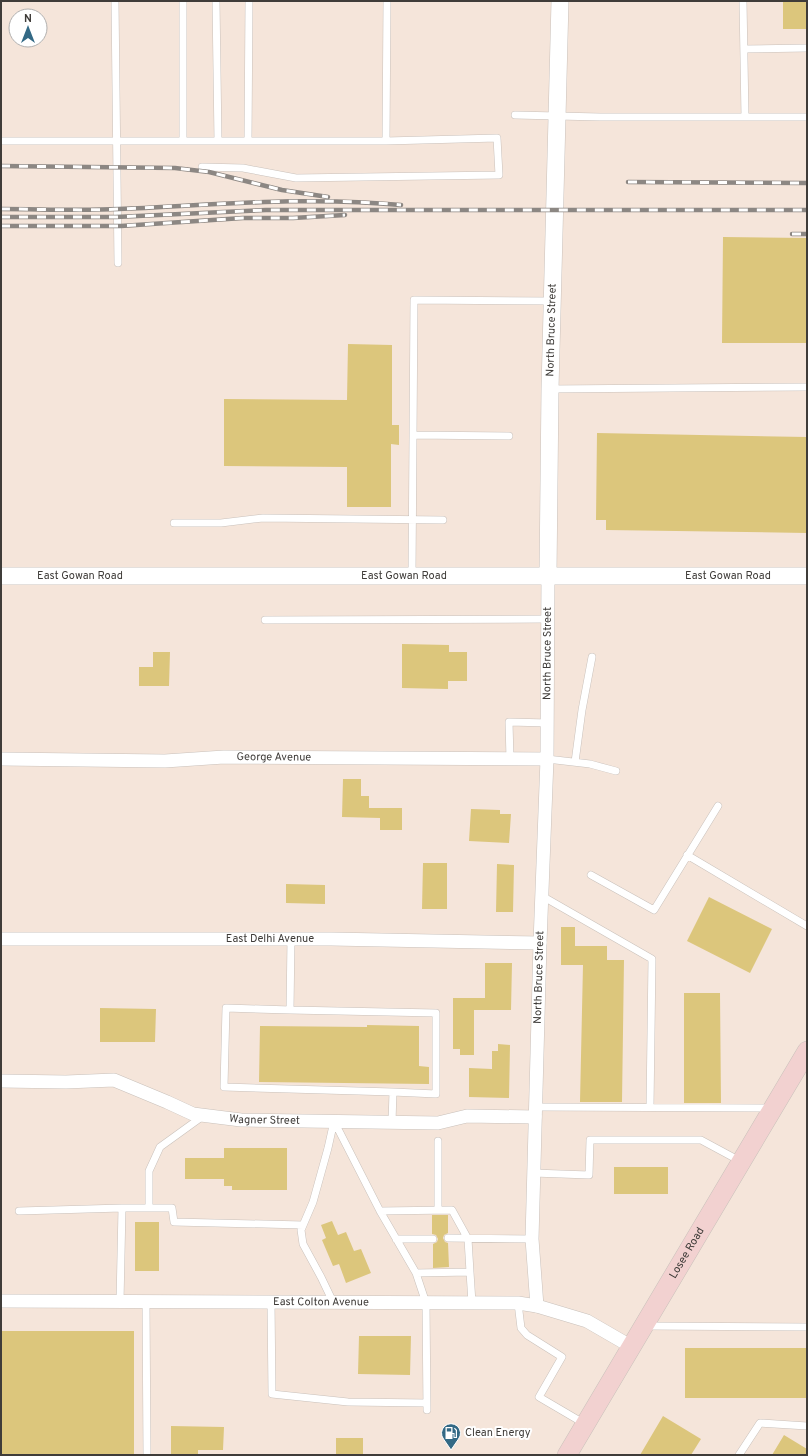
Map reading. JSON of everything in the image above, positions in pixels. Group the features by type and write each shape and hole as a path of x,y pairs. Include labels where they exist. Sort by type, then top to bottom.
{"main road":[{"name":"Losee Road","path":"567,1455 807,1051"}],"street":[{"name":"North Bruce Street","path":"537,1306 532,1239 533,1173 548,723 550,389 560,1"},
{"name":"East Gowan Road","path":"1,576 807,576"},
{"name":"George Avenue","path":"1,760 165,761 224,757 547,759"},
{"name":"East Delhi Avenue","path":"1,939 291,939 540,943"},
{"name":"Wagner Street","path":"1,1081 66,1082 114,1080 193,1114 241,1120 438,1123 466,1116 535,1112"},
{"name":"East Colton Avenue","path":"1,1302 518,1303 537,1306 587,1321 632,1347"}],"lane":[{"path":"115,1 118,263"},
{"path":"183,1 184,141"},
{"path":"216,1 218,141"},
{"path":"248,141 249,1"},
{"path":"386,141 387,1"},
{"path":"743,1 745,117"},
{"path":"744,49 807,48"},
{"path":"515,116 807,117"},
{"path":"1,141 386,141 497,138 500,175 296,178 243,168 202,167"},
{"path":"412,576 414,300 553,301"},
{"path":"550,389 807,387"},
{"path":"413,434 509,436"},
{"path":"174,523 221,523 263,518 443,520"},
{"path":"265,620 549,620"},
{"path":"575,762 582,710 592,657"},
{"path":"510,759 509,722 548,723"},
{"path":"547,759 590,764 616,771"},
{"path":"591,874 654,910 718,806"},
{"path":"687,855 807,926"},
{"path":"542,896 652,960 650,1108"},
{"path":"290,1010 291,939"},
{"path":"226,1008 290,1010 436,1013 436,1094 224,1087 226,1008"},
{"path":"392,1122 393,1092"},
{"path":"535,1112 650,1108 773,1108"},
{"path":"149,1208 149,1171 160,1147 204,1115"},
{"path":"271,1302 272,1394 348,1402 427,1406 426,1303 416,1273 380,1211 334,1121"},
{"path":"333,1302 322,1277 303,1244 301,1230 313,1202 334,1121"},
{"path":"533,1173 589,1175 590,1140 701,1140 741,1162"},
{"path":"438,1141 438,1210"},
{"path":"120,1302 122,1208"},
{"path":"19,1211 172,1208 174,1222 303,1225"},
{"path":"380,1211 452,1210 468,1239 472,1303"},
{"path":"448,1238 532,1239"},
{"path":"396,1239 433,1239"},
{"path":"416,1273 470,1272"},
{"path":"146,1302 147,1455"},
{"path":"518,1303 521,1328 526,1335 562,1357 538,1397 586,1424"},
{"path":"644,1326 807,1327"},
{"path":"739,1455 760,1423 807,1426"}],"shaded area":[{"path":"1,1 807,1 807,1455 1,1455"}],"building":[{"path":"783,1 807,2 807,29 783,29"},
{"path":"723,237 807,238 807,343 722,343"},
{"path":"348,344 392,345 392,425 399,425 399,445 391,444 391,507 347,507 347,467 224,466 224,399 347,400"},
{"path":"597,433 807,437 807,533 606,530 606,520 596,520"},
{"path":"402,644 449,645 449,652 467,652 467,681 448,681 448,689 402,688"},
{"path":"153,652 170,652 169,686 139,686 139,667 153,667"},
{"path":"343,779 361,779 361,796 369,796 369,808 402,808 402,830 380,830 380,818 342,817"},
{"path":"471,809 500,810 500,814 511,814 509,843 469,841"},
{"path":"423,863 447,863 447,909 422,909"},
{"path":"497,864 514,865 513,912 496,912"},
{"path":"286,884 325,885 325,904 286,903"},
{"path":"709,897 772,929 750,973 687,941"},
{"path":"561,927 575,927 575,946 607,946 607,960 624,960 622,1102 580,1102 583,965 561,965"},
{"path":"485,963 512,963 511,1010 474,1010 474,1055 460,1055 460,1049 453,1049 453,998 485,998"},
{"path":"684,993 720,993 721,1103 684,1103"},
{"path":"100,1008 156,1009 155,1042 100,1042"},
{"path":"367,1025 419,1026 419,1066 429,1067 429,1084 259,1082 260,1026 367,1027"},
{"path":"498,1044 510,1045 509,1098 469,1097 469,1068 492,1069 492,1051 498,1051"},
{"path":"224,1148 287,1148 287,1190 232,1190 232,1186 224,1186 224,1179 185,1179 185,1158 224,1158"},
{"path":"614,1167 668,1167 668,1194 614,1194"},
{"path":"432,1215 448,1215 448,1233 444,1235 443,1238 445,1242 448,1243 449,1267 433,1268 433,1244 437,1242 438,1239 436,1235 432,1234"},
{"path":"332,1221 338,1235 346,1232 354,1251 361,1249 371,1273 346,1283 339,1264 333,1266 322,1240 326,1238 321,1225"},
{"path":"135,1222 159,1222 159,1271 135,1271"},
{"path":"1,1331 134,1331 134,1455 1,1455"},
{"path":"359,1336 411,1336 410,1375 358,1374"},
{"path":"685,1348 807,1348 807,1398 685,1398"},
{"path":"663,1416 701,1439 691,1455 640,1455"},
{"path":"171,1426 224,1427 223,1450 198,1450 198,1455 171,1455"},
{"path":"784,1435 807,1449 807,1455 772,1455"},
{"path":"336,1438 363,1438 363,1455 336,1455"}],"railway":[{"path":"1,166 175,168 209,172 282,190 328,197"},
{"path":"628,182 807,183"},
{"path":"1,209 104,210 295,201 366,202 401,205"},
{"path":"1,217 116,217 266,210 807,210"},
{"path":"1,226 121,226 243,218 293,218 345,215"},
{"path":"792,234 807,234"}],"place":[{"name":"Clean Energy","path":"451,1450"}]}
